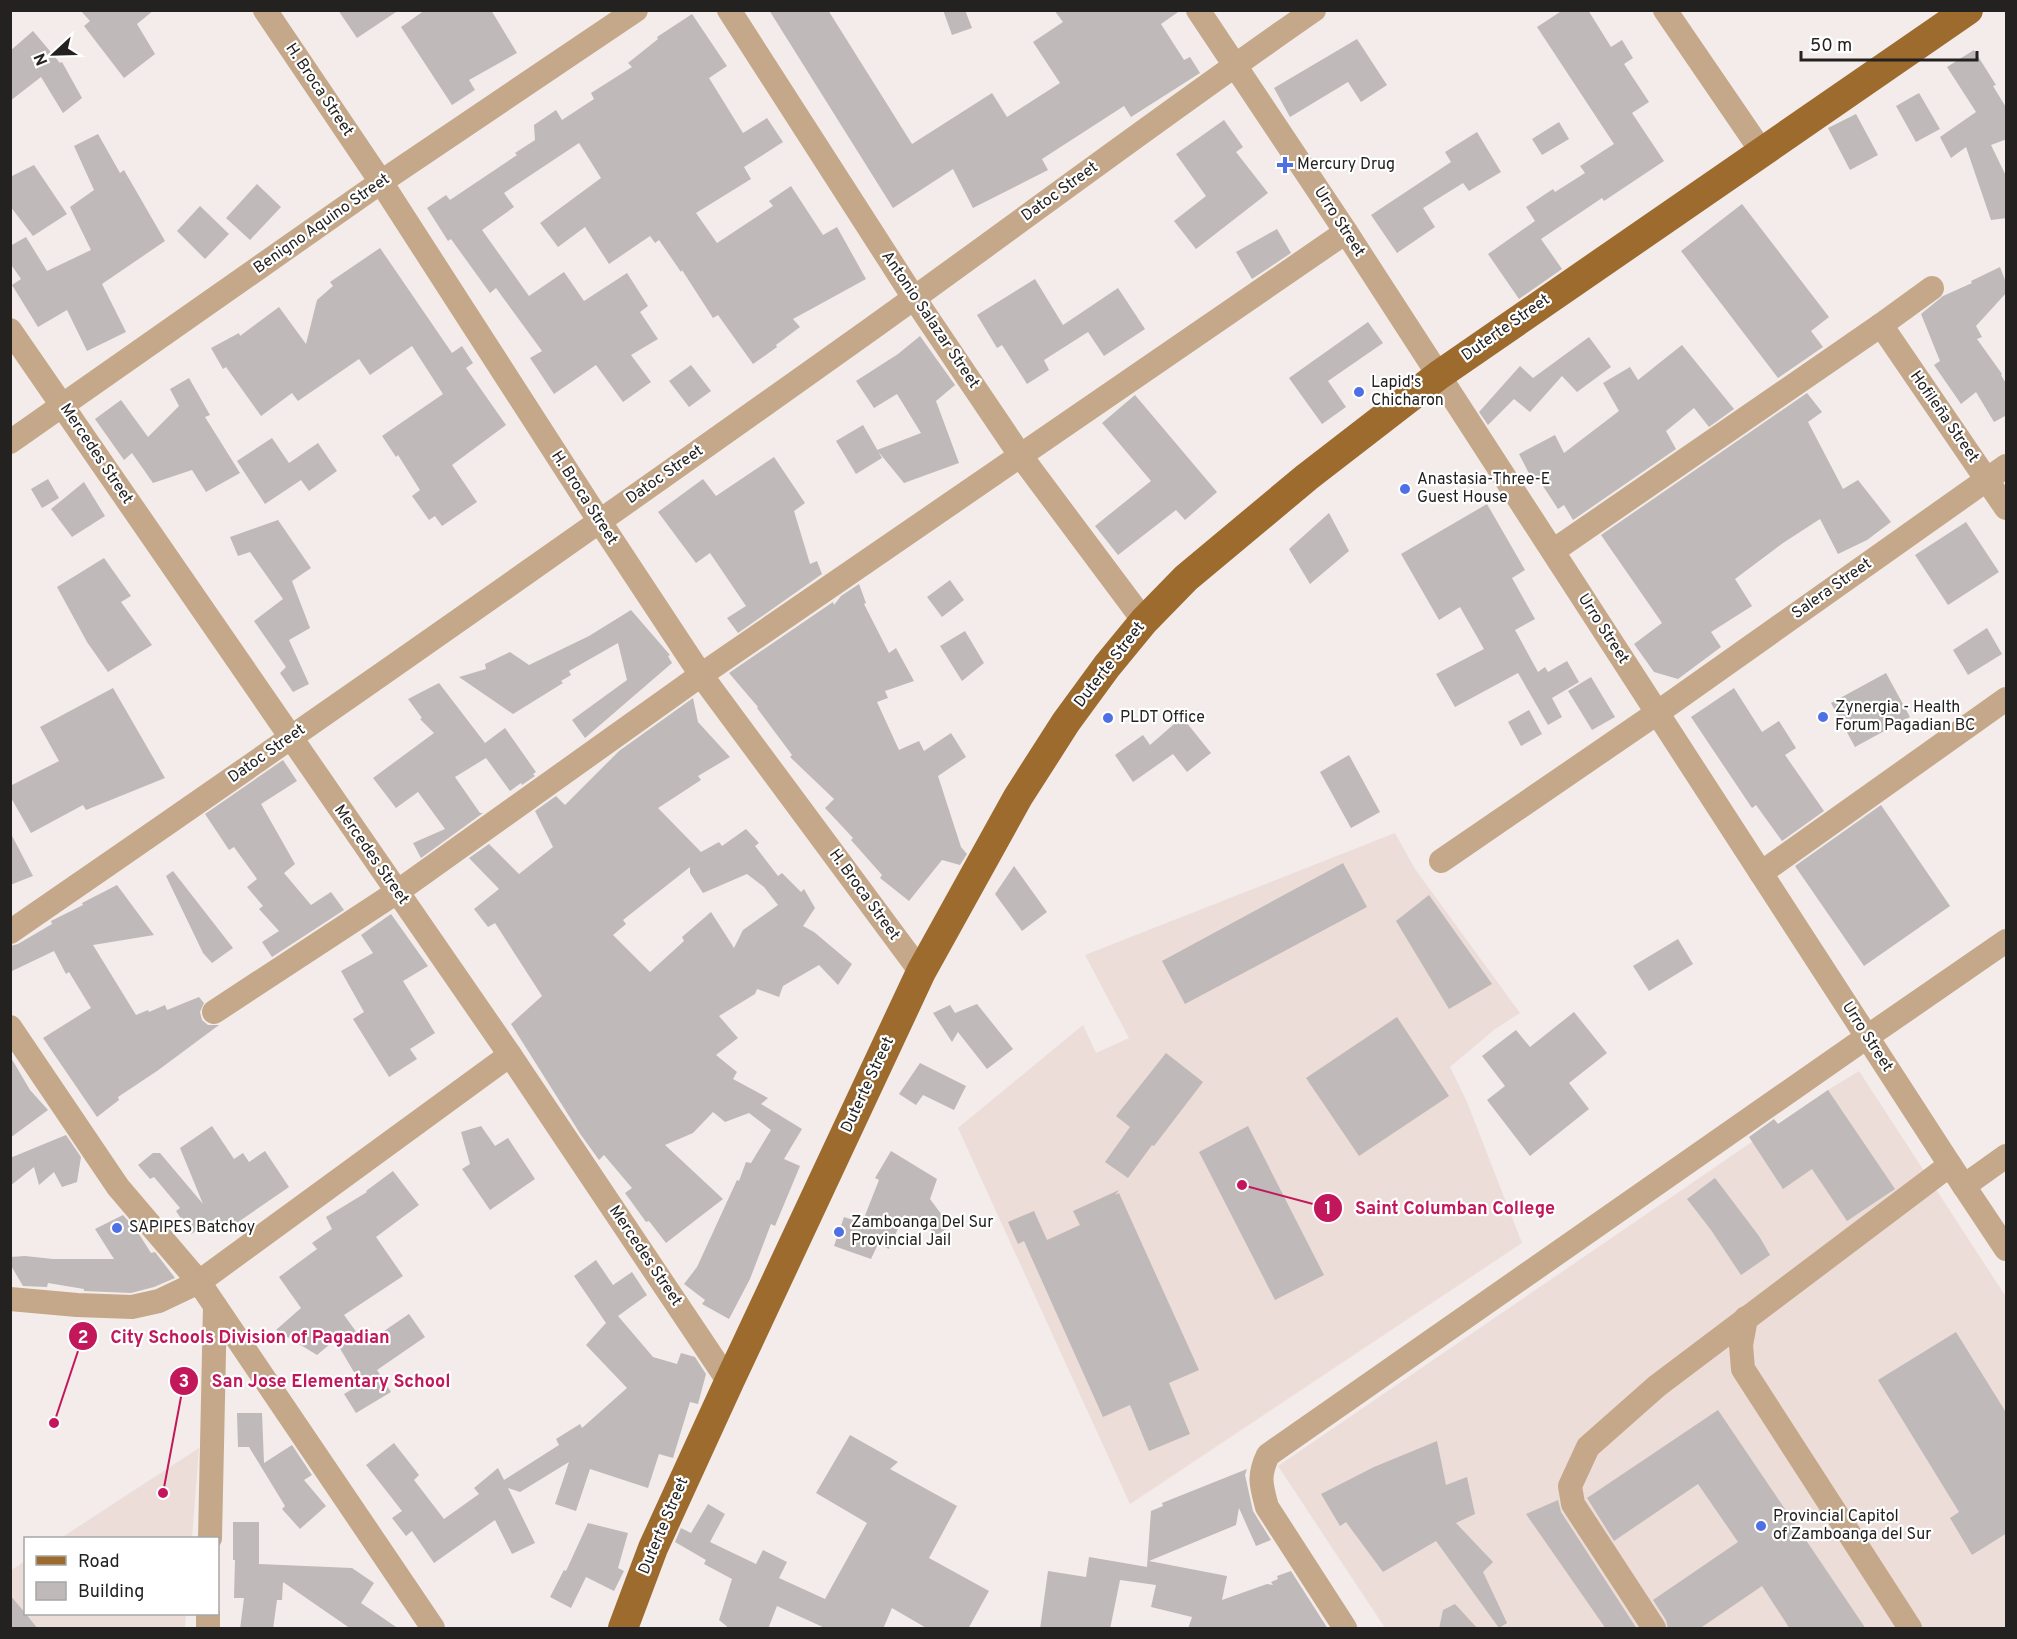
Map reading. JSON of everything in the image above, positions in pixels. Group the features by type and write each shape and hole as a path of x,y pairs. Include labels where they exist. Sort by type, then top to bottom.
{"main road":[{"name":"Duterte Street","path":"623,1629 653,1548 921,972 1018,797 1066,722 1144,621 1186,578 1229,541 1371,426 1439,375 1968,10"}],"street":[{"name":"H. Broca Street","path":"265,10 381,182 701,675 921,972"},
{"name":"Benigno Aquino Street","path":"10,442 381,182 636,10"},
{"name":"Antonio Salazar Street","path":"729,10 914,298 1020,455 1144,621"},
{"name":"Urro Street","path":"1198,10 1346,232 1950,1165 2007,1249"},
{"name":"Datoc Street","path":"10,932 600,522 914,298 1234,65 1314,10"},
{"path":"1665,10 1762,152"},
{"path":"214,1012 397,892 701,675 1346,232"},
{"path":"1553,551 1881,326 1932,288"},
{"name":"Hofileña Street","path":"1881,326 2007,508"},
{"name":"Mercedes Street","path":"10,330 510,1055 729,1382"},
{"name":"Salera Street","path":"1441,861 2007,466"},
{"path":"1761,873 2007,699"},
{"path":"1345,1629 1267,1507 1262,1488 1261,1471 1268,1455 1867,1036 2007,941"},
{"path":"10,1027 118,1187 199,1282 433,1629"},
{"path":"10,1299 132,1307 159,1301 199,1282 510,1055"},
{"path":"1964,1186 2007,1156"},
{"path":"1654,1629 1574,1504 1570,1486 1588,1447 1657,1386 1950,1165"},
{"path":"210,1537 215,1306"},
{"path":"1746,1318 1741,1344 1743,1369 1910,1629"}],"shaded area":[{"path":"1395,833 1415,869 1520,1013 1495,1029 1450,1067 1467,1102 1522,1243 1130,1504 958,1128 1083,1025 1096,1053 1129,1038 1085,955"},
{"path":"1859,1071 2006,1297 2006,1628 1385,1628 1278,1466"},
{"path":"199,1448 192,1537 63,1537"},
{"path":"24,1562 24,1615 186,1615 185,1628 11,1628 10,1571"}],"building":[{"path":"80,10 154,10 137,24 155,54 124,78 84,26 90,21"},
{"path":"338,10 399,10 357,38"},
{"path":"425,10 491,10 517,53 469,80 475,90 452,105 401,27"},
{"path":"769,10 828,10 912,144 992,93 1007,117 1060,83 1033,42 1063,22 1054,10 1181,10 1161,24 1184,60 1190,57 1200,73 1131,117 1124,106 1042,159 1048,170 973,208 953,169 893,208"},
{"path":"943,10 965,10 972,28 952,35"},
{"path":"1563,10 1588,10 1611,47 1622,40 1633,58 1624,64 1649,102 1632,113 1664,161 1604,201 1602,198 1541,239 1562,269 1519,299 1488,254 1535,221 1526,207 1553,189 1555,192 1585,173 1580,166 1614,144 1537,27"},
{"path":"692,14 727,66 709,78 743,133 767,118 783,142 744,167 751,179 696,213 717,243 773,206 769,201 791,186 823,235 837,227 866,279 793,319 800,327 753,364 718,315 713,318 682,270 681,272 659,240 655,243 650,236 609,264 585,227 558,247 540,223 601,178 579,143 504,193 514,207 482,230 529,296 564,272 584,301 627,273 648,306 640,312 658,339 631,355 651,382 623,402 596,365 554,394 530,358 542,351 496,288 490,293 451,239 448,241 427,208 446,195 450,200 517,155 515,153 535,140 534,125 556,110 562,120 594,99 591,93 632,67 628,63 658,39 657,37"},
{"path":"33,31 60,63 62,62 82,98 63,113 41,77 10,101 10,51"},
{"path":"1357,39 1387,85 1361,102 1348,82 1290,117 1274,88"},
{"path":"1974,50 1996,85 1993,86 2007,109 2007,139 1991,145 2007,178 2007,218 1991,220 1966,147 1951,158 1940,137 1976,112 1947,67"},
{"path":"1919,93 1940,129 1916,142 1896,106"},
{"path":"1856,114 1878,155 1850,170 1828,128"},
{"path":"1224,120 1243,147 1236,152 1268,193 1196,249 1174,221 1206,196 1176,154"},
{"path":"1559,122 1569,139 1542,155 1532,139"},
{"path":"1477,132 1501,172 1469,191 1463,183 1423,208 1435,227 1397,253 1371,215 1451,162 1445,152"},
{"path":"98,134 120,173 124,170 165,241 102,284 126,332 87,351 67,310 38,327 12,285 21,279 10,263 10,246 26,237 47,271 91,250 70,207 94,190 74,146"},
{"path":"34,165 67,214 33,236 10,206 10,177"},
{"path":"257,184 281,207 250,240 226,218"},
{"path":"1742,204 1829,317 1811,331 1823,347 1778,378 1681,251"},
{"path":"200,206 229,234 205,259 177,231"},
{"path":"1277,229 1291,253 1252,279 1236,252"},
{"path":"380,248 452,353 462,346 473,363 466,368 506,425 452,465 477,502 442,526 435,516 429,520 412,496 420,490 398,455 396,457 382,436 443,394 412,346 370,375 359,359 298,401 292,393 261,416 226,367 223,369 211,348 239,333 240,336 279,307 306,344 317,300 333,286 330,282"},
{"path":"2000,267 2007,285 2007,292 1976,326 1982,337 1977,339 2002,374 2007,385 2007,415 1994,422 1976,392 1961,404 1934,365 1940,361 1921,314 1943,296"},
{"path":"1035,279 1063,325 1118,288 1145,329 1104,356 1088,332 1044,360 1049,370 1027,384 1002,345 997,348 977,315"},
{"path":"1368,322 1383,343 1328,381 1346,407 1322,424 1289,378"},
{"path":"920,336 955,385 936,401 959,463 904,483 877,450 921,433 897,394 874,408 856,381 898,354"},
{"path":"1589,337 1611,367 1577,392 1562,376 1530,412 1514,399 1488,425 1479,412 1520,366 1533,378"},
{"path":"1682,345 1734,409 1709,427 1694,408 1666,431 1676,449 1573,520 1564,505 1558,509 1539,480 1534,483 1519,454 1555,435 1564,453 1619,411 1603,383 1630,367 1638,380"},
{"path":"691,365 711,391 689,407 669,381"},
{"path":"189,378 210,415 205,417 240,473 206,492 192,470 153,483 132,453 124,460 95,419 121,400 148,437 179,406 170,389"},
{"path":"1807,393 1822,412 1808,422 1843,489 1858,480 1891,522 1867,540 1838,554 1820,519 1735,579 1752,606 1711,632 1721,647 1678,679 1654,672 1634,644 1662,623 1601,535"},
{"path":"1135,395 1217,492 1185,520 1176,510 1118,555 1095,526 1151,481 1102,423"},
{"path":"863,425 882,458 856,474 836,441"},
{"path":"272,438 289,463 318,443 337,471 309,491 301,480 265,504 237,461"},
{"path":"774,457 805,503 794,511 810,564 817,561 822,574 738,633 727,618 746,606 710,553 696,563 658,512 703,479 716,496"},
{"path":"48,479 59,498 42,508 31,489"},
{"path":"84,482 105,516 72,537 51,509"},
{"path":"1487,504 1525,570 1512,578 1535,619 1515,630 1538,672 1545,667 1548,672 1567,661 1579,682 1552,698 1562,717 1548,725 1518,673 1455,707 1436,674 1484,649 1460,607 1439,620 1401,554"},
{"path":"1329,513 1349,551 1310,584 1289,549"},
{"path":"278,520 311,568 292,581 310,628 289,640 309,684 293,692 280,673 286,667 254,621 283,599 250,552 238,556 230,537"},
{"path":"1966,522 1999,572 1948,605 1915,555"},
{"path":"104,558 131,596 121,602 152,645 108,672 87,642 57,587"},
{"path":"950,580 964,600 942,617 927,597"},
{"path":"859,584 866,603 864,604 889,653 896,648 914,681 885,691 888,698 877,702 899,750 919,741 924,751 951,733 966,757 938,776 961,847 967,854 960,865 942,860 909,901 880,878 882,875 851,840 853,838 825,808 834,799 790,757 792,755 758,707 729,673 833,602 834,605 841,596"},
{"path":"631,610 670,655 668,656 672,663 585,738 572,720 627,680 618,643 569,671 571,675 561,681 563,683 513,714 459,677 486,669 485,664 510,652 529,665 589,636"},
{"path":"1987,628 2002,654 1968,675 1953,650"},
{"path":"965,631 984,663 962,681 940,646"},
{"path":"1886,673 1910,717 1855,747 1831,703"},
{"path":"1591,677 1615,717 1592,730 1568,691"},
{"path":"439,683 485,743 505,728 536,772 533,774 535,776 510,791 486,758 455,777 480,813 483,813 421,858 413,843 445,829 418,792 396,808 373,778 434,733 420,719 422,718 408,699"},
{"path":"113,688 165,778 86,810 83,805 31,833 10,796 10,786 59,761 40,727"},
{"path":"1734,688 1762,732 1779,721 1796,748 1785,755 1824,811 1782,841 1756,805 1752,808 1691,717"},
{"path":"693,698 698,722 730,757 698,776 701,780 658,808 701,852 719,842 722,846 746,829 759,843 755,846 778,876 782,873 801,892 804,889 815,908 803,926 814,932 852,964 838,985 819,965 783,986 779,997 757,989 755,994 719,1016 738,1038 716,1055 737,1072 733,1079 768,1098 761,1104 802,1129 784,1159 800,1166 775,1226 771,1224 750,1279 729,1319 702,1304 705,1300 684,1284 697,1267 746,1162 751,1163 771,1130 749,1113 725,1122 713,1112 693,1133 665,1145 723,1199 666,1243 649,1221 646,1222 625,1193 632,1188 604,1155 599,1160 581,1135 511,1024 542,996 495,923 488,927 474,909 499,889 469,858 489,844 519,874 553,847 535,811 556,796 565,805 619,751","holes":["690,867 690,873 703,893 747,874 764,887 778,905 743,930 734,948 711,912 682,937 684,941 650,972 613,935 626,924 623,920"]},
{"path":"1529,710 1542,734 1521,746 1508,722"},
{"path":"1182,717 1211,753 1187,772 1173,754 1133,782 1115,755 1143,735 1150,745"},
{"path":"1349,755 1380,812 1351,828 1320,772"},
{"path":"283,760 297,781 261,804 295,864 284,873 311,905 331,892 344,910 272,957 262,942 279,931 259,909 263,906 247,887 257,879 234,847 229,850 205,814"},
{"path":"1881,805 1950,906 1864,966 1795,866"},
{"path":"10,832 33,876 10,885"},
{"path":"1343,863 1367,907 1185,1004 1162,961"},
{"path":"1014,866 1047,912 1022,931 995,894"},
{"path":"173,871 233,948 212,963 203,953 166,876"},
{"path":"117,885 154,935 93,945 136,1015 165,1005 167,1010 199,997 204,1003 200,1012 202,1020 208,1025 219,1025 118,1097 119,1100 97,1117 43,1038 91,1008 69,972 66,974 54,951 10,972 10,946 18,944 52,924 51,921"},
{"path":"1429,895 1492,984 1449,1009 1396,921"},
{"path":"391,914 428,966 403,981 435,1033 410,1049 417,1059 389,1077 353,1019 364,1012 341,971 373,953 361,935"},
{"path":"1678,939 1693,964 1649,991 1633,966"},
{"path":"977,1004 1013,1049 987,1069 958,1032 952,1042 933,1013 950,1005 955,1013"},
{"path":"1574,1012 1607,1053 1569,1083 1589,1109 1530,1156 1487,1100 1505,1086 1482,1056 1516,1030 1530,1047"},
{"path":"1397,1017 1449,1096 1359,1156 1306,1078"},
{"path":"1166,1053 1203,1082 1128,1178 1105,1162 1130,1127 1116,1116"},
{"path":"10,1056 30,1090 48,1110 10,1138"},
{"path":"920,1063 966,1086 954,1110 923,1095 916,1105 899,1094"},
{"path":"1828,1090 1895,1189 1847,1221 1812,1169 1783,1189 1749,1137 1774,1119 1778,1124"},
{"path":"212,1126 234,1159 243,1153 249,1162 265,1151 289,1187 225,1231 216,1218 191,1234 176,1211 180,1208 154,1177 150,1179 138,1165 153,1153 160,1153 203,1204 180,1148"},
{"path":"481,1126 495,1146 508,1138 535,1179 490,1210 462,1169 470,1164 461,1132"},
{"path":"1248,1126 1324,1275 1275,1300 1199,1152"},
{"path":"66,1135 81,1157 77,1182 62,1187 54,1172 39,1185 34,1167 10,1186 10,1158"},
{"path":"891,1151 937,1179 930,1199 950,1226 936,1236 926,1223 904,1215 889,1249 878,1244 871,1259 834,1246 844,1217 862,1223 879,1180 875,1178"},
{"path":"393,1171 419,1205 376,1237 403,1276 344,1315 365,1344 409,1314 425,1337 377,1370 391,1392 356,1413 344,1394 361,1384 335,1340 317,1355 276,1330 301,1308 279,1277 317,1249 312,1243 332,1229 326,1217 367,1192"},
{"path":"1715,1178 1759,1236 1770,1255 1741,1275 1687,1199"},
{"path":"1119,1190 1115,1195 1119,1193 1199,1370 1169,1383 1190,1434 1149,1451 1130,1405 1103,1417 1024,1241 1018,1244 1008,1222 1034,1211 1047,1240 1080,1225 1073,1211"},
{"path":"123,1215 151,1253 155,1252 175,1278 131,1293 84,1291 84,1289 48,1283 47,1287 23,1286 10,1264 10,1257 25,1256 53,1259 114,1259 95,1229"},
{"path":"596,1260 613,1285 632,1272 647,1295 618,1316 653,1357 677,1364 681,1353 695,1357 706,1374 698,1404 690,1402 673,1458 659,1454 648,1488 590,1469 576,1511 555,1504 569,1462 520,1492 508,1488 535,1543 512,1554 495,1520 434,1563 412,1531 406,1536 392,1518 402,1511 366,1465 394,1443 419,1475 414,1480 444,1519 479,1494 474,1488 498,1468 504,1480 559,1445 556,1439 580,1424 582,1428 627,1388 586,1345 606,1323 574,1276"},
{"path":"1956,1332 2007,1414 2007,1533 1972,1555 1950,1518 1959,1512 1878,1380"},
{"name":"Provincial Capitol of Zamboanga del Sur","path":"1718,1410 1866,1629 1790,1629 1762,1586 1699,1629 1668,1629 1666,1620 1653,1600 1738,1542 1698,1484 1614,1541 1587,1498"},
{"path":"237,1413 262,1413 264,1463 292,1445 312,1475 304,1480 326,1506 300,1529 282,1509 285,1506 249,1447 238,1447"},
{"path":"850,1435 898,1462 890,1469 957,1506 929,1558 989,1591 968,1629 928,1629 892,1608 883,1629 827,1629 777,1606 768,1629 730,1629 719,1620 732,1579 704,1564 706,1560 675,1542 681,1528 691,1533 708,1504 725,1514 710,1542 756,1564 763,1550 787,1562 779,1578 825,1599 867,1523 816,1493"},
{"path":"1437,1441 1446,1485 1467,1477 1475,1514 1456,1523 1493,1562 1483,1572 1507,1623 1499,1628 1436,1541 1383,1572 1346,1522 1340,1526 1321,1494 1374,1467"},
{"path":"1247,1469 1245,1475 1253,1511 1271,1540 1256,1546 1239,1508 1236,1525 1149,1561 1227,1576 1222,1600 1267,1584 1273,1585 1271,1582 1278,1579 1277,1576 1291,1571 1328,1629 1188,1629 1192,1617 1151,1607 1156,1585 1120,1580 1110,1629 1040,1629 1048,1571 1086,1577 1089,1557 1147,1567 1151,1511 1163,1506 1162,1503"},
{"path":"1558,1500 1561,1512 1637,1629 1606,1629 1526,1514"},
{"path":"233,1522 259,1522 259,1564 352,1568 374,1583 361,1603 399,1629 351,1629 283,1582 282,1600 277,1600 273,1629 240,1629 244,1598 234,1598"},
{"path":"588,1523 628,1533 618,1568 624,1571 614,1591 586,1577 571,1608 550,1597 564,1570 566,1571"},
{"path":"10,1595 24,1612 24,1615 27,1615 38,1629 10,1629"},
{"path":"1455,1604 1478,1629 1439,1629 1443,1610"}],"place":[{"name":"Mercury Drug","path":"1285,165"},
{"name":"Lapid's Chicharon","path":"1359,392"},
{"name":"Anastasia-Three-E Guest House","path":"1405,489"},
{"name":"Zynergia - Health Forum Pagadian BC","path":"1823,717"},
{"name":"PLDT Office","path":"1108,718"},
{"name":"Saint Columban College","path":"1242,1185"},
{"name":"SAPIPES Batchoy","path":"117,1228"},
{"name":"Zamboanga Del Sur Provincial Jail","path":"839,1232"},
{"name":"City Schools Division of Pagadian","path":"54,1423"},
{"name":"San Jose Elementary School","path":"163,1493"},
{"name":"Provincial Capitol of Zamboanga del Sur","path":"1761,1526"}]}
